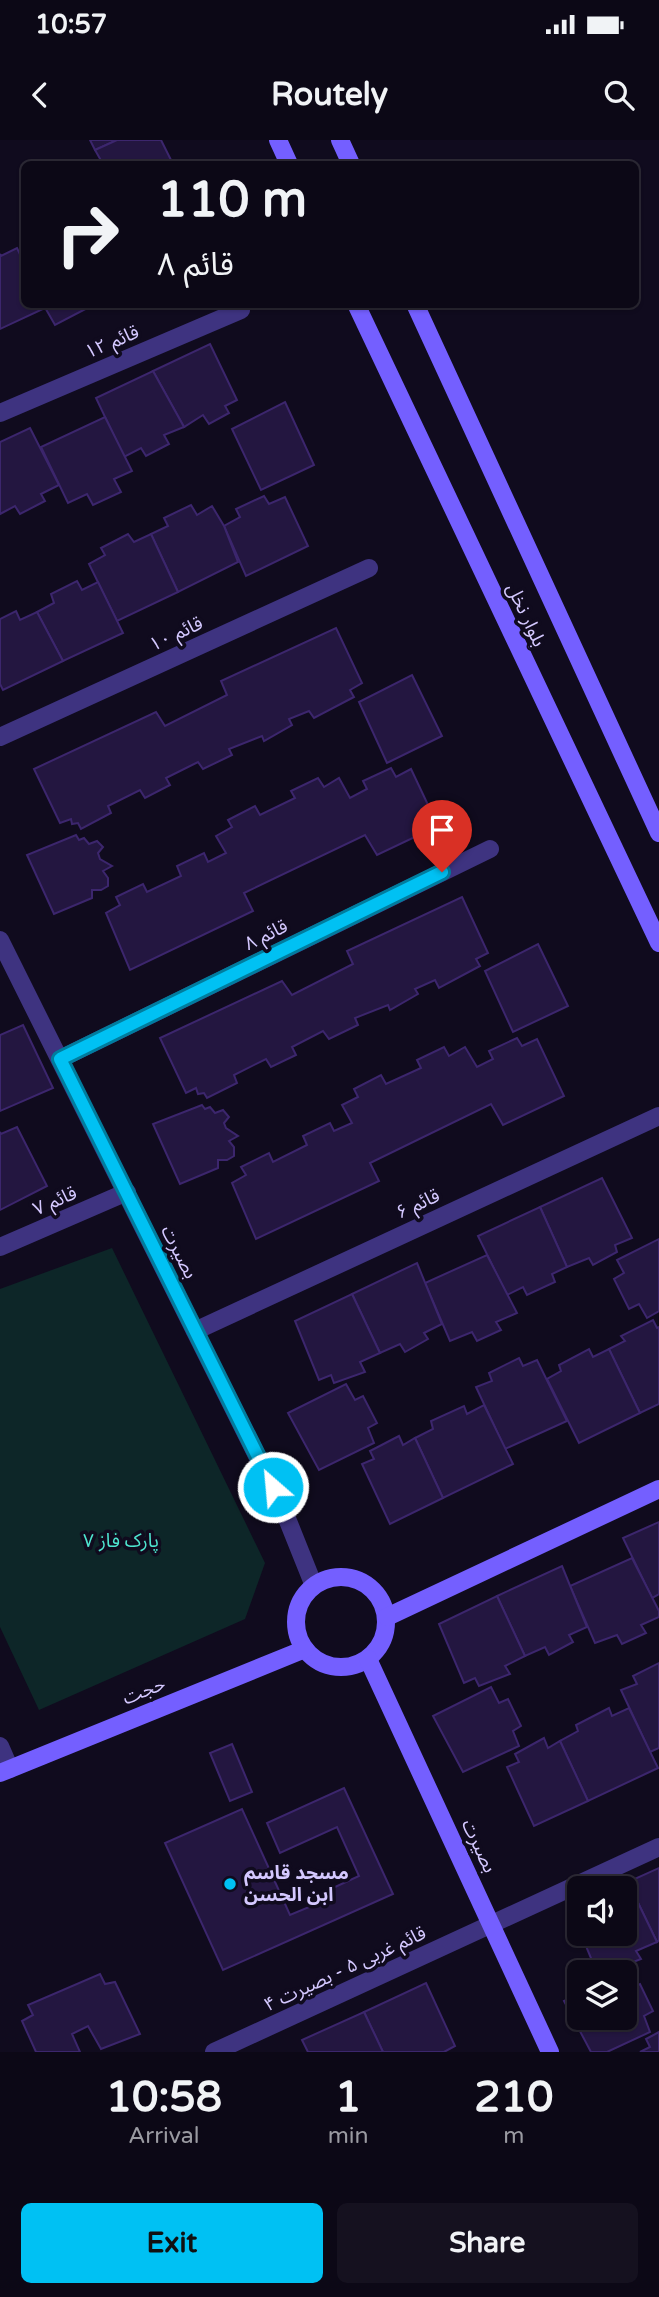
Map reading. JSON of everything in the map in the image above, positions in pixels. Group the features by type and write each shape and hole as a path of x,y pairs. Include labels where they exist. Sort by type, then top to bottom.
{"street":[{"path":"278,140 288,161"},
{"path":"340,140 350,161"},
{"name":"بلوار نخل","path":"358,308 659,943"},
{"name":"بلوار نخل","path":"417,308 659,833"},
{"name":"قائم ۱۲","path":"0,413 240,310"},
{"name":"قائم ۱۰","path":"0,737 369,568"},
{"name":"قائم ۸","path":"60,1059 490,849"},
{"name":"بصیرت","path":"0,940 282,1506 314,1586"},
{"name":"قائم ۶","path":"195,1331 659,1116"},
{"name":"قائم ۷","path":"0,1247 127,1192"},
{"path":"387,1618 659,1489"},
{"path":"340,1577 353,1578 366,1584 383,1604 387,1618 383,1641 368,1659 341,1668 315,1659 305,1649 298,1636 296,1623 304,1596 314,1586 340,1577"},
{"name":"حجت","path":"5,1771 305,1649"},
{"name":"بصیرت","path":"368,1659 550,2052"},
{"path":"0,1746 5,1771"},
{"name":"قائم غربی ۵ - بصیرت ۴","path":"214,2052 659,1847"}],"green space":[{"name":"پارک فاز ۷","path":"112,1248 265,1563 245,1619 39,1710 0,1627 0,1289"}],"building":[{"path":"90,140 117,140 95,150"},
{"path":"117,140 161,140 172,161 101,161 95,150"},
{"path":"17,248 21,257 21,308 45,308 0,329 0,254 1,256"},
{"path":"45,308 87,308 55,325"},
{"path":"210,344 237,400 225,406 229,413 209,424 203,415 184,427 153,371"},
{"path":"153,371 184,427 164,435 169,444 146,456 141,448 124,457 96,398"},
{"path":"285,402 314,465 261,490 232,429"},
{"path":"105,417 132,471 114,479 121,492 93,505 87,494 68,503 41,447"},
{"path":"30,428 59,485 41,494 45,501 20,514 15,506 0,514 0,442"},
{"path":"264,496 269,504 285,497 308,546 246,576 224,526 240,517 236,509"},
{"path":"191,505 197,515 212,506 224,526 238,562 178,592 151,534 168,526 164,518"},
{"path":"128,534 134,542 151,534 178,592 117,621 89,564 105,555 101,548"},
{"path":"77,581 82,590 98,582 123,633 63,661 37,612 54,603 51,594"},
{"path":"16,611 20,620 37,612 63,661 3,690 0,684 0,619"},
{"path":"336,628 362,683 350,690 354,697 314,718 309,711 289,719 292,725 264,741 262,736 229,749 232,755 203,769 198,762 166,778 170,785 145,798 140,790 108,806 111,813 81,829 78,823 72,824 71,819 60,823 34,769 156,712 165,726 227,695 221,681"},
{"path":"412,675 442,736 387,763 359,702"},
{"path":"391,768 396,777 411,769 438,826 377,855 365,835 244,893 253,911 130,970 106,913 120,905 116,897 143,884 147,892 181,876 177,866 204,853 208,862 226,853 216,836 232,827 228,820 255,806 260,815 295,798 291,791 318,778 324,787 339,778 350,798 367,789 363,781"},
{"path":"76,835 79,840 84,838 89,844 97,841 103,847 98,853 100,859 112,866 103,871 108,878 108,886 101,890 92,890 92,898 54,914 27,855"},
{"path":"462,897 488,953 476,959 480,966 439,988 435,980 415,989 418,994 390,1010 388,1005 355,1018 358,1025 329,1039 323,1031 292,1047 296,1055 271,1067 266,1059 234,1075 237,1083 207,1098 204,1093 198,1094 196,1088 186,1093 160,1038 282,981 292,995 353,964 347,951"},
{"path":"538,944 568,1006 513,1032 485,971"},
{"path":"23,1025 53,1088 0,1111 0,1035"},
{"path":"517,1038 522,1046 537,1039 564,1096 503,1125 491,1104 370,1163 379,1181 256,1239 232,1183 246,1175 241,1167 269,1153 273,1162 307,1145 303,1136 330,1123 334,1131 352,1123 342,1105 358,1097 354,1089 381,1075 386,1084 421,1068 417,1060 444,1047 449,1056 465,1047 477,1067 493,1059 489,1051"},
{"path":"202,1105 205,1109 210,1107 215,1113 223,1110 229,1117 224,1123 226,1128 238,1136 229,1141 234,1147 234,1156 227,1160 218,1160 218,1168 180,1184 153,1124"},
{"path":"17,1127 47,1186 0,1210 0,1132 1,1134"},
{"path":"602,1178 632,1238 615,1245 617,1252 593,1265 589,1258 567,1267 540,1207"},
{"path":"540,1207 567,1267 552,1274 555,1282 527,1295 523,1287 507,1295 478,1236"},
{"path":"659,1239 659,1311 647,1318 639,1304 629,1309 614,1279 624,1273 617,1260"},
{"path":"487,1255 517,1313 496,1322 501,1330 477,1341 472,1332 450,1341 425,1283"},
{"path":"417,1263 442,1324 424,1333 428,1339 405,1352 400,1344 380,1353 352,1294"},
{"path":"352,1294 380,1353 360,1362 365,1372 334,1383 331,1375 319,1380 295,1321"},
{"path":"653,1320 657,1328 659,1327 659,1404 640,1413 609,1349 625,1341 621,1336"},
{"path":"589,1349 593,1357 609,1349 640,1413 579,1443 547,1379 561,1371 559,1365"},
{"path":"519,1358 523,1366 537,1360 567,1421 505,1449 476,1387 492,1381 489,1373"},
{"path":"346,1384 355,1400 363,1396 377,1423 368,1428 374,1443 319,1470 288,1413"},
{"path":"484,1405 513,1464 443,1498 415,1438 433,1429 431,1421 464,1406 467,1414"},
{"path":"399,1436 403,1445 415,1438 443,1498 390,1524 362,1464 374,1459 370,1451"},
{"path":"659,1522 659,1594 652,1598 623,1538"},
{"path":"632,1558 659,1611 659,1617 641,1625 646,1633 622,1644 617,1635 595,1643 570,1586"},
{"path":"562,1566 587,1627 569,1635 573,1642 549,1655 545,1647 525,1656 497,1596"},
{"path":"497,1596 525,1656 505,1666 510,1674 479,1686 475,1678 464,1683 439,1624"},
{"path":"659,1663 659,1748 650,1752 621,1690 637,1684 633,1676"},
{"path":"491,1687 499,1703 508,1699 521,1726 513,1731 519,1746 463,1772 433,1716"},
{"path":"609,1708 612,1716 629,1708 658,1768 588,1801 560,1741 578,1731 576,1725"},
{"path":"544,1738 548,1748 560,1741 588,1801 534,1826 507,1767 519,1762 515,1754"},
{"path":"232,1744 252,1792 230,1801 210,1753"},
{"name":"مسجد قاسم ابن الحسن","path":"344,1788 393,1894 223,1970 165,1843 242,1809 290,1915 326,1900 322,1893 359,1876 337,1827 280,1853 267,1823"},
{"path":"659,1868 657,1942 637,1901 637,1878"},
{"path":"637,1901 657,1942 636,1951 641,1959 637,1961 592,1960 586,1946 637,1946"},
{"path":"100,1974 105,1984 115,1982 140,2034 101,2049 88,2026 72,2034 80,2052 36,2052 22,2021 33,2015 28,2005"},
{"path":"426,1983 455,2046 444,2052 383,2052 364,2012"},
{"path":"640,1984 653,2011 644,2016 650,2032 607,2052 591,2052 579,2030 637,2030 637,1985"},
{"path":"364,2012 383,2052 308,2052 302,2040"},
{"path":"659,2032 659,2052 640,2052 650,2047 646,2039"}],"place":[{"name":"مسجد قاسم ابن الحسن","path":"230,1884"}],"route":[{"path":"273,1487 60,1059 442,872"}]}
